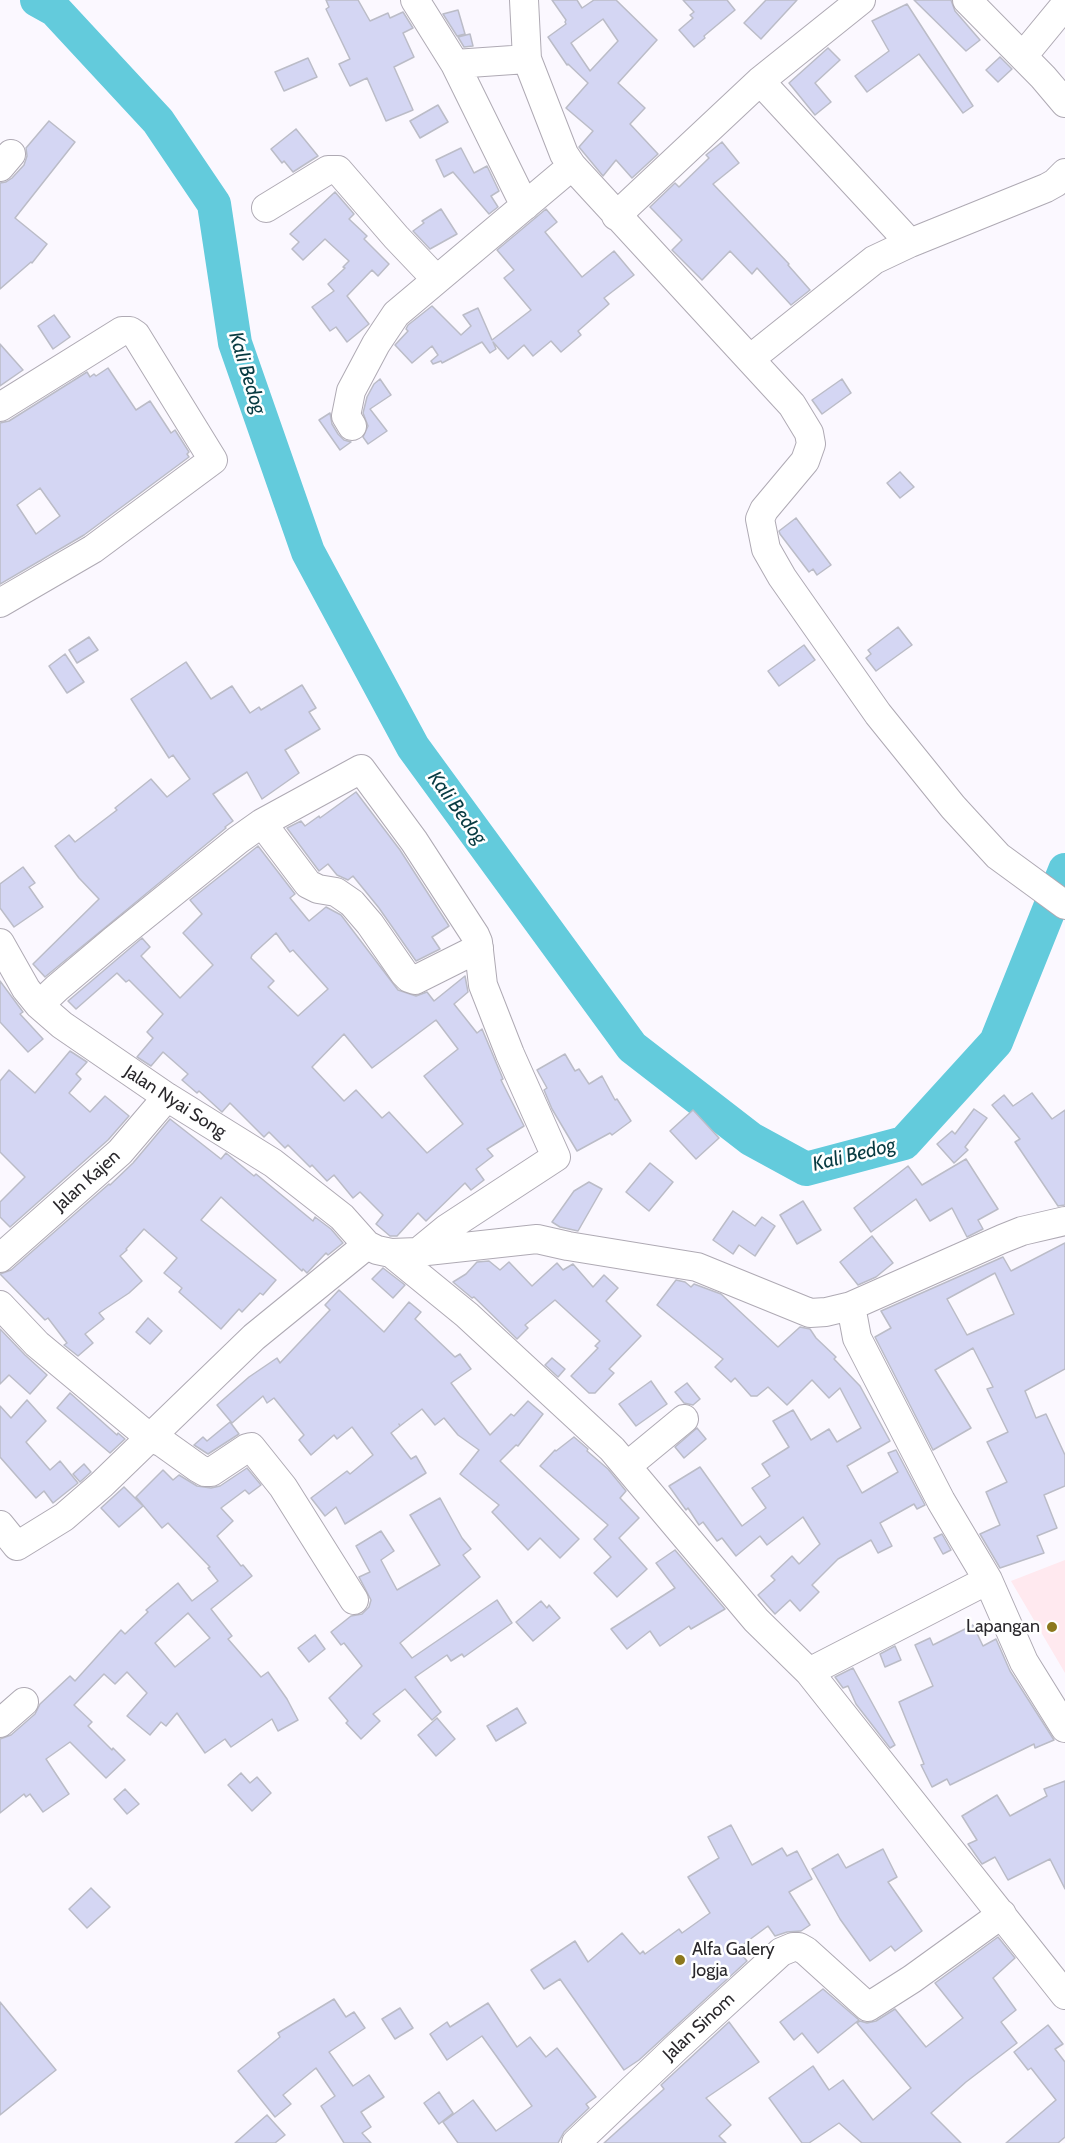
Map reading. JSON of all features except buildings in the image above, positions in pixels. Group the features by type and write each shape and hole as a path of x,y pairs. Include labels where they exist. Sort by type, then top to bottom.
{"street":[{"path":"415,0 455,64 525,206"},
{"path":"524,0 527,59 564,154 616,216 792,405 805,425 811,444 805,461 764,510 760,519 766,549 782,577 878,714 953,807 998,856 1065,905"},
{"path":"616,216 760,81 861,0"},
{"path":"967,0 1023,56 1065,103"},
{"path":"1023,56 1065,5"},
{"path":"455,64 527,59"},
{"path":"760,81 910,243"},
{"path":"352,426 346,416 348,400 376,344 396,314 572,166"},
{"path":"267,208 328,170 338,170 436,279"},
{"path":"750,359 852,275 874,260 910,243 1062,186"},
{"path":"0,407 122,331 130,331 136,335 213,460 93,549 0,603"},
{"path":"0,1526 17,1546 45,1530 94,1492 254,1337 392,1250 446,1229 556,1157 510,1054 483,985 476,935 414,841 361,769 262,823 237,840 123,932 39,1005"},
{"path":"262,823 308,884 318,889 336,892 352,903 409,978 415,980 479,948"},
{"name":"Jalan Nyai Song","path":"0,944 18,977 39,1005 83,1041 273,1164 342,1217 392,1250 577,1415 627,1466 756,1620 809,1672 866,1736 1065,1995"},
{"name":"Jalan Kajen","path":"0,1258 120,1152 167,1097"},
{"path":"810,1313 851,1306 1002,1239 1065,1221"},
{"path":"392,1250 537,1239 697,1267 810,1313 856,1338"},
{"path":"0,1305 37,1344 149,1437 163,1443 205,1472 211,1472 247,1448 251,1448 283,1487 354,1600"},
{"path":"851,1306 856,1338 941,1501 988,1580 1024,1662 1065,1728"},
{"path":"627,1466 684,1419"},
{"path":"809,1672 988,1580"},
{"path":"0,1723 24,1702"},
{"name":"Jalan Sinom","path":"576,2143 781,1952 793,1947 806,1951 868,2007 912,1979 1002,1914"}],"shaded area":[{"name":"Lapangan","path":"1065,1560 1065,1673 1011,1581"}],"waterway":[{"name":"Kali Bedog","path":"37,0 55,10 158,121 214,204 235,343 308,552 413,747 632,1047 751,1139 806,1169 904,1143 996,1042 1065,870"}],"place":[{"name":"Lapangan","path":"1052,1627"},
{"name":"Alfa Galery Jogja","path":"680,1960"}]}
